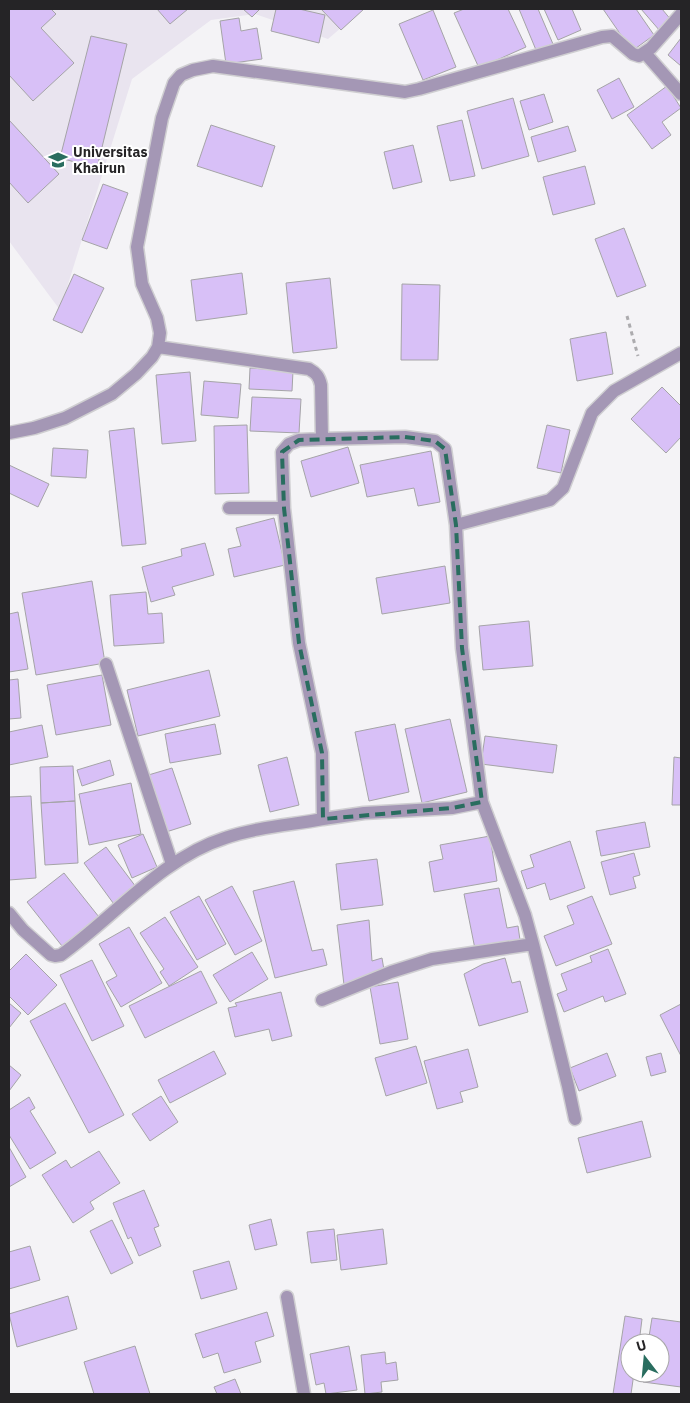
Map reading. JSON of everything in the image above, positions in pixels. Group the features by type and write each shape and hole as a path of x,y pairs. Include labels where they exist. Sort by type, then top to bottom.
{"street":[{"path":"9,433 34,428 65,418 112,394 136,374 152,357 158,347 160,333 157,318 142,284 137,247 162,118 174,83 181,75 193,70 213,66 405,92 602,36 612,36 632,54 638,56 645,53 681,14"},
{"path":"645,53 681,94"},
{"path":"158,347 309,369 319,377 321,385 322,439"},
{"path":"456,526 550,500 563,488 592,413 614,391 681,353"},
{"path":"324,819 322,753 299,643 284,508 282,452 289,444 299,440 405,437 435,441 445,449 456,526 462,648 482,802 525,915 575,1119"},
{"path":"229,508 284,508"},
{"path":"106,664 172,864"},
{"path":"9,913 51,955 58,956 76,944 172,864 198,849 226,837 324,819 386,811 452,808 482,802"},
{"path":"322,1000 391,972 432,959 533,944"},
{"path":"287,1297 304,1394"}],"path":[{"path":"627,316 643,374"}],"highlighted area":[{"path":"405,437 435,441 445,449 456,525 462,648 482,802 452,808 323,819 322,753 299,643 284,508 282,452 299,440"}],"shaded area":[{"name":"Universitas Khairun","path":"9,9 363,9 328,39 255,14 211,20 132,79 60,310 9,241"}],"building":[{"path":"9,9 51,9 56,14 41,28 74,63 33,101 9,75"},
{"path":"157,9 188,9 170,24"},
{"path":"243,9 260,9 252,17"},
{"path":"276,9 299,9 325,15 319,43 271,31"},
{"path":"321,9 364,9 341,30"},
{"path":"464,9 508,9 526,47 479,68 454,13"},
{"path":"519,9 538,9 553,44 536,50"},
{"path":"544,9 572,9 581,30 558,40"},
{"path":"603,9 636,9 654,35 632,51"},
{"path":"641,9 662,9 672,21 660,31"},
{"path":"433,10 456,67 423,80 399,24"},
{"path":"239,18 241,31 257,28 262,59 226,64 220,21"},
{"path":"91,36 127,44 97,168 60,158"},
{"path":"681,38 681,66 668,55"},
{"path":"619,78 634,107 612,119 597,90"},
{"path":"667,86 681,108 662,122 671,135 652,149 627,115"},
{"path":"544,94 553,122 529,130 520,101"},
{"path":"513,98 529,156 482,169 467,111"},
{"path":"9,120 59,174 28,203 9,182"},
{"path":"462,120 475,176 450,181 437,126"},
{"path":"211,125 275,146 262,187 197,166"},
{"path":"568,126 576,151 538,162 531,137"},
{"path":"413,145 422,182 393,189 384,152"},
{"path":"585,166 595,204 553,215 543,177"},
{"path":"103,184 128,193 107,249 82,240"},
{"path":"624,228 646,286 617,297 595,239"},
{"path":"242,273 247,314 196,321 191,280"},
{"path":"74,274 104,288 82,333 53,320"},
{"path":"330,278 337,348 293,353 286,283"},
{"path":"402,284 440,285 438,360 401,360"},
{"path":"606,332 613,374 577,381 570,339"},
{"path":"250,368 293,371 292,391 249,389"},
{"path":"190,372 196,441 162,444 156,375"},
{"path":"204,381 241,384 238,418 201,415"},
{"path":"662,387 681,406 681,437 666,453 631,419"},
{"path":"252,397 301,399 299,433 250,431"},
{"path":"247,425 249,493 215,494 214,426"},
{"path":"547,425 570,430 561,473 537,468"},
{"path":"134,428 146,544 122,546 109,431"},
{"path":"348,447 359,483 311,497 301,461"},
{"path":"53,448 88,450 86,478 51,476"},
{"path":"431,451 440,502 418,506 414,488 367,497 360,465"},
{"path":"9,465 49,484 38,507 9,493"},
{"path":"274,518 285,565 234,577 228,549 241,546 236,528"},
{"path":"205,543 214,575 172,587 175,595 151,602 142,567 182,556 181,549"},
{"path":"445,566 450,603 382,614 376,578"},
{"path":"92,581 105,663 36,675 22,593"},
{"path":"146,592 148,614 162,613 164,643 114,646 110,595"},
{"path":"18,612 28,669 9,672 9,614"},
{"path":"529,621 533,666 483,670 479,626"},
{"path":"209,670 220,716 138,736 127,690"},
{"path":"102,675 111,725 56,735 47,685"},
{"path":"18,679 21,718 9,719 9,680"},
{"path":"450,719 467,792 422,803 405,729"},
{"path":"215,724 221,754 170,763 165,734"},
{"path":"395,724 409,792 369,801 355,732"},
{"path":"42,725 48,757 9,765 9,732"},
{"path":"485,736 557,745 553,773 481,764"},
{"path":"287,757 299,805 270,812 258,765"},
{"path":"674,757 681,758 681,805 672,805"},
{"path":"110,760 114,775 82,786 77,770"},
{"path":"73,766 75,801 41,803 40,767"},
{"path":"172,768 191,824 163,833 145,776"},
{"path":"131,783 141,834 89,845 79,794"},
{"path":"31,796 36,878 9,880 9,797"},
{"path":"75,801 78,863 45,865 41,803"},
{"path":"645,822 650,847 601,856 596,831"},
{"path":"143,834 157,867 132,878 118,845"},
{"path":"490,836 497,881 434,892 429,862 443,859 440,845"},
{"path":"570,841 585,888 550,900 545,883 527,889 521,871 534,867 530,855"},
{"path":"106,847 139,891 116,907 84,863"},
{"path":"634,853 640,875 633,877 636,888 610,895 601,862"},
{"path":"377,859 383,905 341,910 336,864"},
{"path":"64,873 99,917 62,946 27,902"},
{"path":"294,881 312,951 323,949 327,965 275,978 253,891"},
{"path":"232,886 262,941 235,955 205,900"},
{"path":"499,888 507,928 518,926 520,940 475,949 464,894"},
{"path":"199,896 226,944 197,960 170,912"},
{"path":"592,896 612,944 556,966 544,936 574,924 567,906"},
{"path":"165,917 198,967 169,986 160,972 164,969 140,933"},
{"path":"369,920 372,961 382,958 384,970 344,985 337,925"},
{"path":"129,927 162,983 121,1007 106,982 117,976 99,944"},
{"path":"608,949 626,994 605,1002 603,996 564,1012 557,994 567,990 561,974 592,962 590,956"},
{"path":"252,952 268,979 230,1002 213,975"},
{"path":"26,954 57,985 28,1015 9,996 9,971"},
{"path":"505,958 512,983 520,981 528,1012 479,1026 464,974 483,964"},
{"path":"92,960 124,1026 92,1041 60,975"},
{"path":"201,971 217,1003 145,1038 129,1006"},
{"path":"398,982 408,1039 380,1044 370,987"},
{"path":"281,992 292,1036 272,1041 269,1029 235,1037 228,1008 237,1006 235,1003"},
{"path":"9,1003 21,1013 9,1028"},
{"path":"65,1003 124,1115 89,1133 30,1021"},
{"path":"681,1004 681,1056 660,1015"},
{"path":"416,1046 427,1083 386,1096 375,1058"},
{"path":"468,1049 478,1087 460,1092 463,1102 437,1109 424,1061"},
{"path":"214,1051 226,1074 170,1103 158,1080"},
{"path":"607,1053 616,1076 579,1091 570,1068"},
{"path":"661,1053 666,1072 651,1076 646,1057"},
{"path":"9,1065 21,1075 9,1091"},
{"path":"161,1096 178,1122 150,1141 132,1114"},
{"path":"29,1097 35,1108 30,1111 56,1153 30,1169 9,1135 9,1110"},
{"path":"642,1121 651,1157 587,1173 578,1138"},
{"path":"9,1147 26,1177 9,1187"},
{"path":"99,1151 120,1183 90,1202 94,1209 73,1223 42,1175 66,1160 71,1168"},
{"path":"144,1190 159,1226 154,1228 161,1246 139,1256 131,1237 128,1239 113,1203"},
{"path":"271,1219 277,1245 255,1250 249,1225"},
{"path":"112,1220 133,1263 111,1274 90,1231"},
{"path":"334,1229 337,1260 311,1263 307,1232"},
{"path":"383,1229 387,1264 341,1270 337,1235"},
{"path":"30,1246 40,1280 9,1289 9,1252"},
{"path":"229,1261 237,1289 201,1299 193,1271"},
{"path":"68,1296 77,1329 17,1347 9,1314"},
{"path":"267,1312 274,1336 255,1342 261,1362 224,1373 218,1353 203,1358 195,1334"},
{"path":"625,1316 642,1319 640,1333 622,1333"},
{"path":"652,1318 681,1322 681,1387 651,1383 670,1383 670,1333 650,1333"},
{"path":"135,1346 150,1394 94,1394 84,1362"},
{"path":"349,1346 357,1390 326,1394 324,1383 316,1385 310,1354"},
{"path":"620,1348 620,1383 633,1383 631,1394 613,1394"},
{"path":"385,1352 386,1364 396,1362 398,1380 381,1382 382,1392 365,1394 361,1355"},
{"path":"235,1379 241,1394 217,1394 214,1387"}],"place":[{"name":"Universitas Khairun","path":"58,160"}]}
